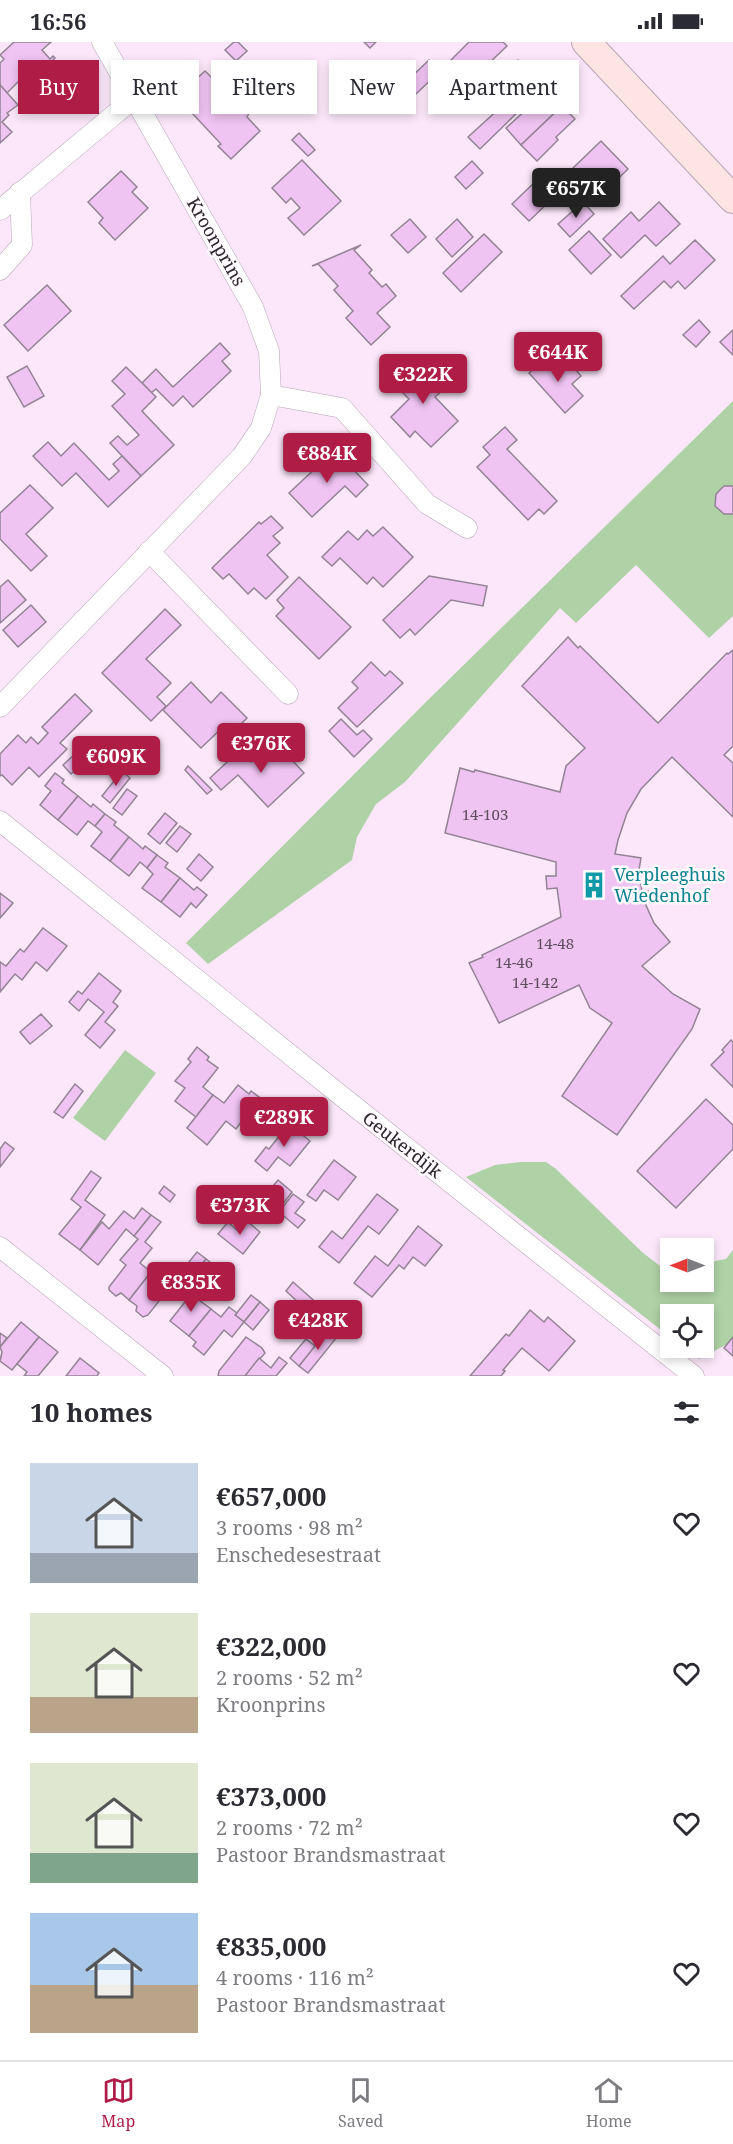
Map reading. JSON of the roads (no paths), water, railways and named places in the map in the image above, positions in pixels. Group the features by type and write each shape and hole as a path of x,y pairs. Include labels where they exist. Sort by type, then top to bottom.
{"main road":[{"path":"586,42 733,199"}],"street":[{"name":"Kroonprins","path":"102,42 112,60"},
{"path":"0,210 115,114"},
{"name":"Kroonprins","path":"0,707 242,456 261,428 271,395 269,351 253,307 142,114"},
{"path":"0,270 22,245 20,192"},
{"path":"271,395 342,408 427,504 466,528"},
{"path":"149,551 288,694"},
{"name":"Geukerdijk","path":"0,821 347,1101 694,1376"},
{"path":"0,1247 163,1376"}],"place":[{"name":"Verpleeghuis Wiedenhof","path":"594,885"}]}
